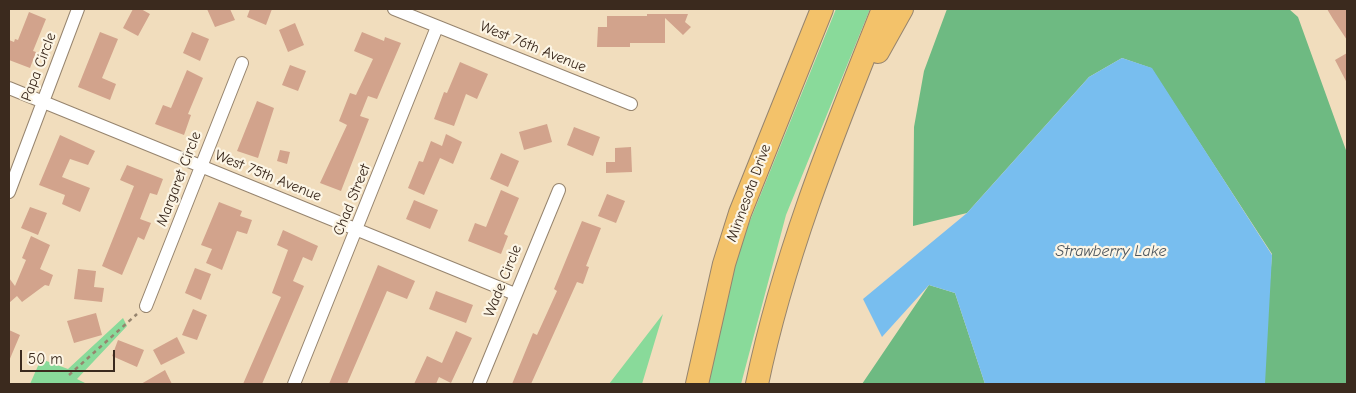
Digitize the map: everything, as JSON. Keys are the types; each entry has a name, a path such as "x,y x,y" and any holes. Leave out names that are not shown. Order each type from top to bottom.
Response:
{"highway":[{"name":"Minnesota Drive","path":"697,384 722,273 740,213 822,9"},
{"path":"757,384 767,340 800,222 882,9"},
{"path":"834,132 902,9"}],"street":[{"name":"Papa Circle","path":"9,192 78,9"},
{"name":"West 76th Avenue","path":"394,9 632,104"},
{"name":"Chad Street","path":"294,384 438,27"},
{"name":"Margaret Circle","path":"146,306 242,63"},
{"name":"West 75th Avenue","path":"9,88 515,294"},
{"name":"Wade Circle","path":"479,384 559,190"}],"path":[{"path":"70,375 122,325 146,306"}],"green space":[{"path":"836,9 870,9 786,215 741,384 709,384 718,335 741,243"},
{"path":"947,9 1289,9 1298,17 1347,153 1347,384 1262,384 1272,254 1151,68 1122,58 1089,77 967,213 913,226 914,127 924,71"},
{"path":"929,285 955,293 985,384 862,384"},
{"path":"663,314 642,384 609,384"},
{"path":"123,318 127,326 77,379 87,384 30,384 41,359 68,369"}],"water":[{"name":"Strawberry Lake","path":"1122,58 1152,68 1272,255 1265,384 985,384 955,293 929,285 882,337 863,299 967,213 1089,77"}],"building":[{"path":"133,9 141,9 150,14 138,36 123,28"},
{"path":"207,9 230,9 235,20 215,27"},
{"path":"250,9 272,9 266,25 247,17"},
{"path":"1327,9 1347,9 1347,40 1333,19"},
{"path":"29,12 46,19 33,51 36,52 30,68 9,60 9,40 14,42 15,39 18,40"},
{"path":"647,14 688,14 685,22 691,27 683,35 665,18 665,43 630,43 630,47 597,47 598,27 607,27 607,16 647,16"},
{"path":"295,23 304,45 288,52 279,30"},
{"path":"100,32 118,39 102,78 116,84 110,100 78,87"},
{"path":"192,32 209,39 200,61 183,53"},
{"path":"362,32 384,41 385,37 401,43 377,99 368,96 360,116 369,119 341,191 320,183 347,125 339,121 350,93 356,95 373,59 354,51"},
{"path":"1347,53 1347,83 1335,60"},
{"path":"460,62 488,74 477,99 466,94 454,126 434,119 444,92 447,93"},
{"path":"290,65 306,71 298,91 282,85"},
{"path":"187,70 203,78 188,114 191,115 184,135 155,124 163,105 171,108"},
{"path":"257,101 274,108 258,158 237,151"},
{"path":"547,124 552,142 524,150 519,132"},
{"path":"574,127 600,137 593,156 567,145"},
{"path":"446,134 462,142 453,164 440,158 424,195 408,188 419,161 423,162 431,141 442,146"},
{"path":"60,135 95,151 88,165 70,159 62,177 90,188 80,212 62,204 65,195 39,185"},
{"path":"631,147 632,172 606,173 606,162 615,162 615,148"},
{"path":"280,150 290,152 287,164 277,161"},
{"path":"501,153 519,161 508,187 490,179"},
{"path":"127,165 163,179 157,195 150,193 140,219 151,223 144,240 138,237 122,275 102,266 134,186 120,180"},
{"path":"501,190 519,198 504,234 508,236 501,254 468,241 475,223 486,227"},
{"path":"607,194 625,201 616,223 598,216"},
{"path":"414,200 438,210 430,229 406,219"},
{"path":"219,202 242,211 240,216 252,220 247,234 237,231 222,270 206,263 212,249 201,245"},
{"path":"30,207 47,213 38,235 21,228"},
{"path":"582,221 601,228 586,266 589,267 583,284 577,282 531,384 512,384 533,333 537,335 557,291 554,289"},
{"path":"283,230 318,246 312,261 303,257 293,281 304,286 262,384 243,384 281,297 272,293 288,250 277,245"},
{"path":"31,236 50,245 40,269 53,275 49,286 45,285 22,302 17,296 9,303 9,278 15,286 26,260 22,258"},
{"path":"378,265 415,281 407,299 387,291 347,384 329,384"},
{"path":"195,268 211,274 201,300 185,293"},
{"path":"78,269 96,271 94,287 104,288 102,302 74,299"},
{"path":"436,291 473,305 466,323 429,309"},
{"path":"193,309 207,315 197,340 182,335"},
{"path":"96,313 102,335 74,343 67,321"},
{"path":"9,330 20,335 9,361"},
{"path":"456,331 472,338 451,383 439,377 436,384 414,384 427,356 442,363"},
{"path":"177,337 185,353 161,365 153,350"},
{"path":"118,340 144,350 137,367 112,356"},
{"path":"165,370 172,384 141,384"}]}
